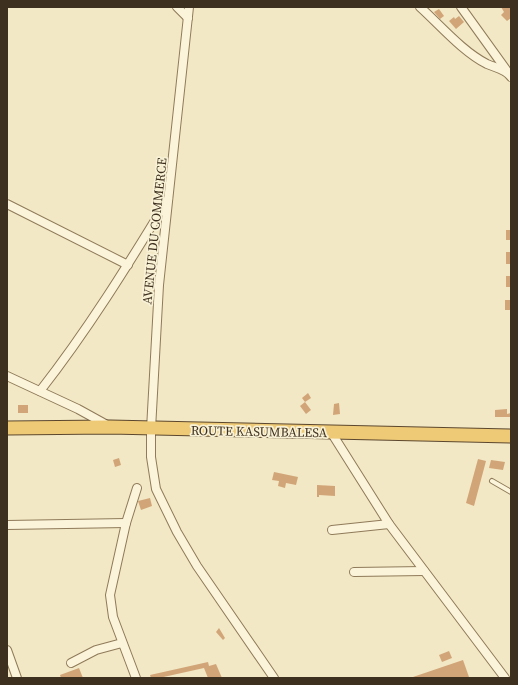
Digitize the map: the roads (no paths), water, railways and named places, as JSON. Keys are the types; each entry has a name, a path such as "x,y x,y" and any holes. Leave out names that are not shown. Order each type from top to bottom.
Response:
{"highway":[{"name":"ROUTE KASUMBALESA","path":"7,428 110,427 511,436"}],"street":[{"path":"177,7 188,18"},
{"name":"AVENUE DU COMMERCE","path":"190,7 159,285 151,429 151,457 156,489 177,532 197,566 274,678"},
{"path":"420,7 470,52 486,63 509,74"},
{"path":"461,7 509,74"},
{"path":"40,392 128,265 170,196"},
{"path":"7,204 128,265"},
{"path":"7,376 78,409 110,427"},
{"path":"332,432 389,524 505,678"},
{"path":"136,678 113,617 110,595 126,523 137,488"},
{"path":"7,524 126,523"},
{"path":"332,530 389,524"},
{"path":"354,572 424,571"},
{"path":"71,663 96,650 122,643"},
{"path":"7,650 17,678"}],"lane":[{"path":"492,480 511,492"}]}
